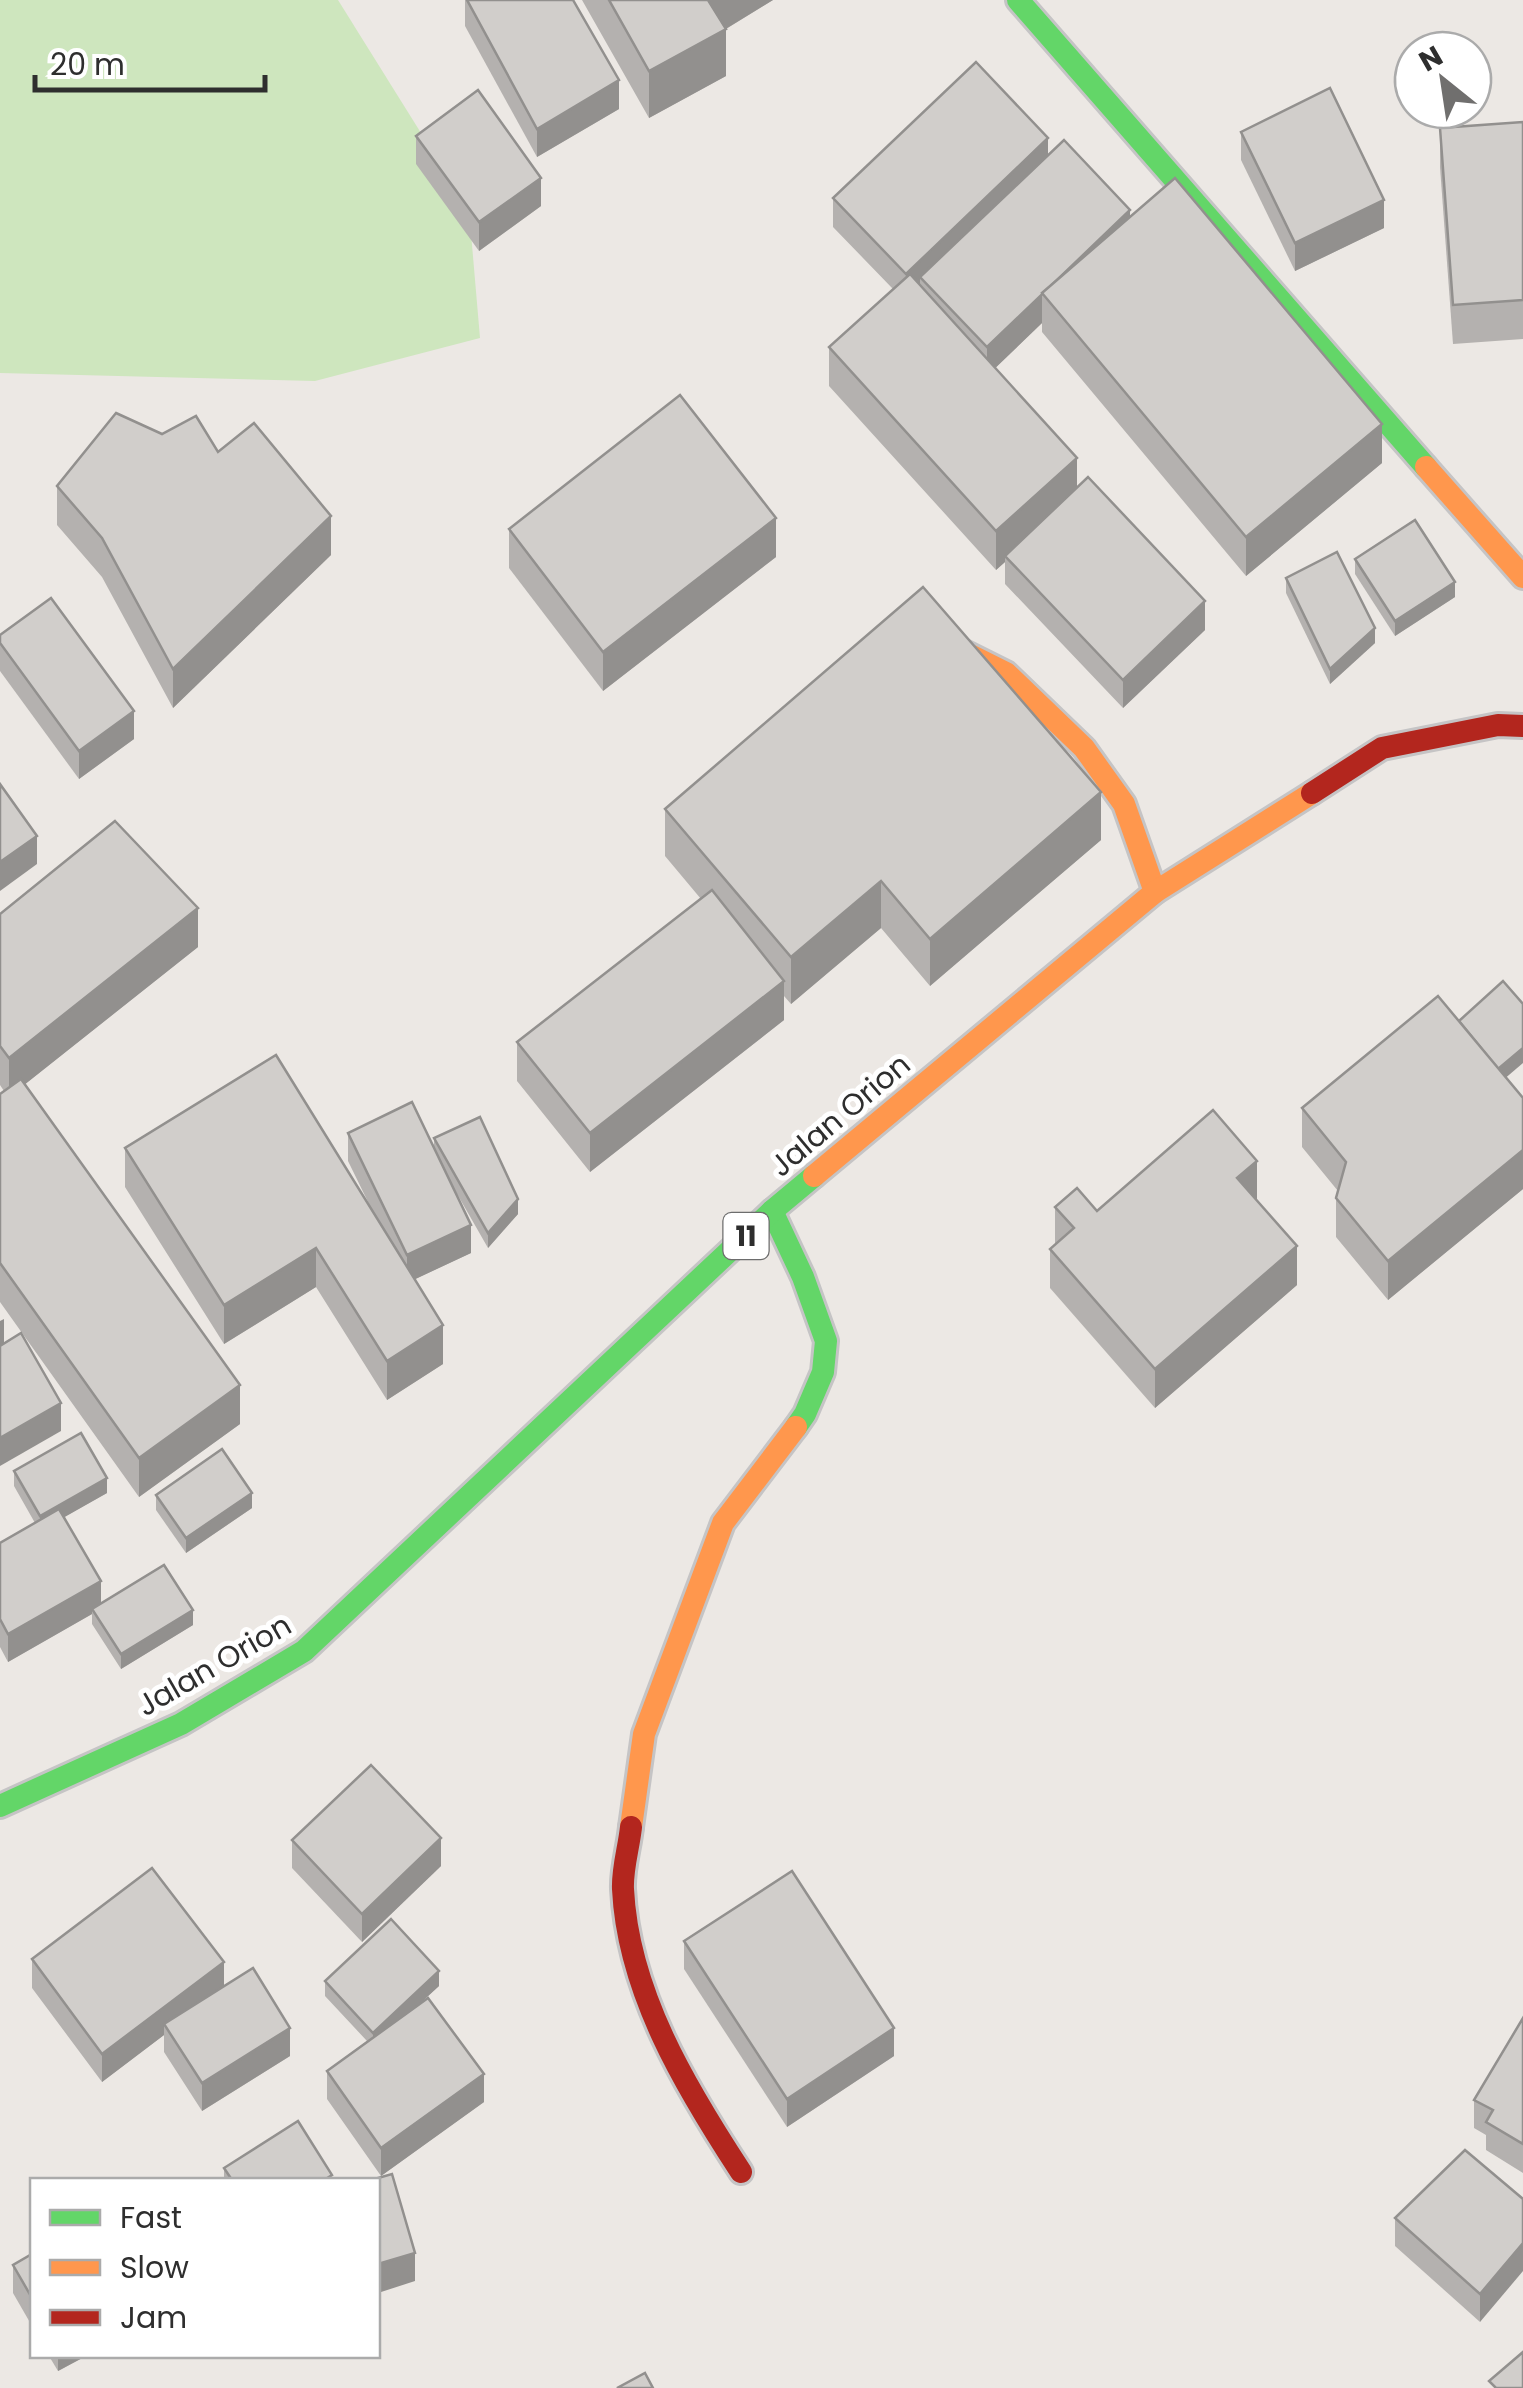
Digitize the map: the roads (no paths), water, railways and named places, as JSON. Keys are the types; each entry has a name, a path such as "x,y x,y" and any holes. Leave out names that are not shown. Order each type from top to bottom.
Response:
{"main road":[{"path":"1018,0 1523,577"},
{"path":"936,638 1006,673 1084,748 1124,804 1154,892"},
{"name":"Jalan Orion","path":"0,1806 180,1724 304,1652 772,1212 1154,892 1382,748 1498,725 1523,726"},
{"path":"741,2172 693,2099 637,1974 623,1887 644,1734 722,1523 805,1414 823,1372 826,1342 803,1277 772,1212"}]}
